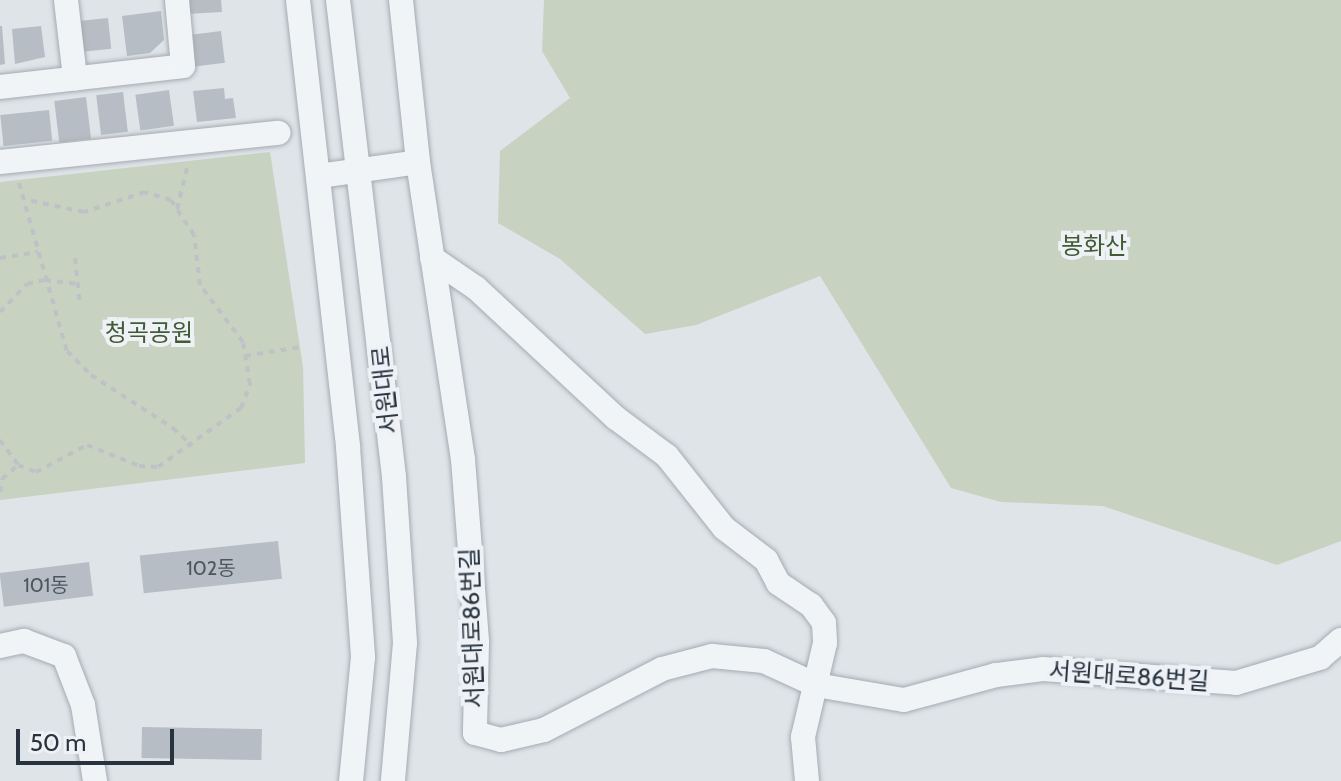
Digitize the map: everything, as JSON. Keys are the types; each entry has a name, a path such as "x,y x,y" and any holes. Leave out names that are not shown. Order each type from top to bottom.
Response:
{"street":[{"path":"66,0 75,78"},
{"path":"0,87 183,66 177,0"},
{"name":"서원대로","path":"298,0 348,447 363,657 351,781"},
{"name":"서원대로","path":"338,0 394,477 405,643 393,781"},
{"name":"서원대로86번길","path":"401,0 418,162 463,459 477,642 475,733 501,740 544,730 662,669 712,656 764,661 816,685 904,700 996,675 1043,669 1236,683 1320,658 1341,640"},
{"path":"10,161 187,146 278,133"},
{"path":"319,176 418,162"},
{"path":"432,258 476,288 616,418 667,456 724,528 766,560 778,583 811,605 824,623 816,685 803,737 807,781"},
{"path":"0,646 24,641 64,656 83,705 95,781"}],"path":[{"path":"177,209 187,146"},
{"path":"0,440 18,465 36,472 87,445 139,466 158,467 192,447 241,408 250,384 243,342 200,285 194,235 171,200 145,192 84,212 27,200 19,193 10,161"},
{"path":"27,200 45,280 67,351 91,375 173,428 192,447"},
{"path":"0,258 38,252"},
{"path":"75,258 80,306"},
{"path":"0,312 27,284 45,280 76,284"},
{"path":"245,356 300,347"},
{"path":"0,492 2,479 18,465"}],"green space":[{"name":"봉화산","path":"544,0 1341,0 1341,541 1277,565 1103,506 1001,502 951,488 820,276 696,325 645,334 560,259 498,223 500,151 570,98 542,51"},
{"name":"청곡공원","path":"270,152 303,367 305,463 0,500 0,182"}],"building":[{"path":"186,0 221,0 222,12 187,14"},
{"path":"161,11 164,40 150,53 127,56 122,16"},
{"path":"108,18 111,49 82,52 79,21"},
{"path":"0,26 5,64 0,65"},
{"path":"41,26 45,57 15,64 12,29"},
{"path":"221,31 225,63 193,67 189,35"},
{"path":"224,88 225,99 233,98 236,118 197,122 193,91"},
{"path":"169,90 174,126 140,130 135,95"},
{"path":"123,92 128,132 101,135 96,95"},
{"path":"86,97 91,139 59,143 54,101"},
{"path":"49,110 52,141 4,146 0,115"},
{"path":"278,541 282,579 144,593 140,556"},
{"path":"89,562 93,596 4,607 0,573"},
{"path":"142,727 262,729 261,760 141,758"}]}
